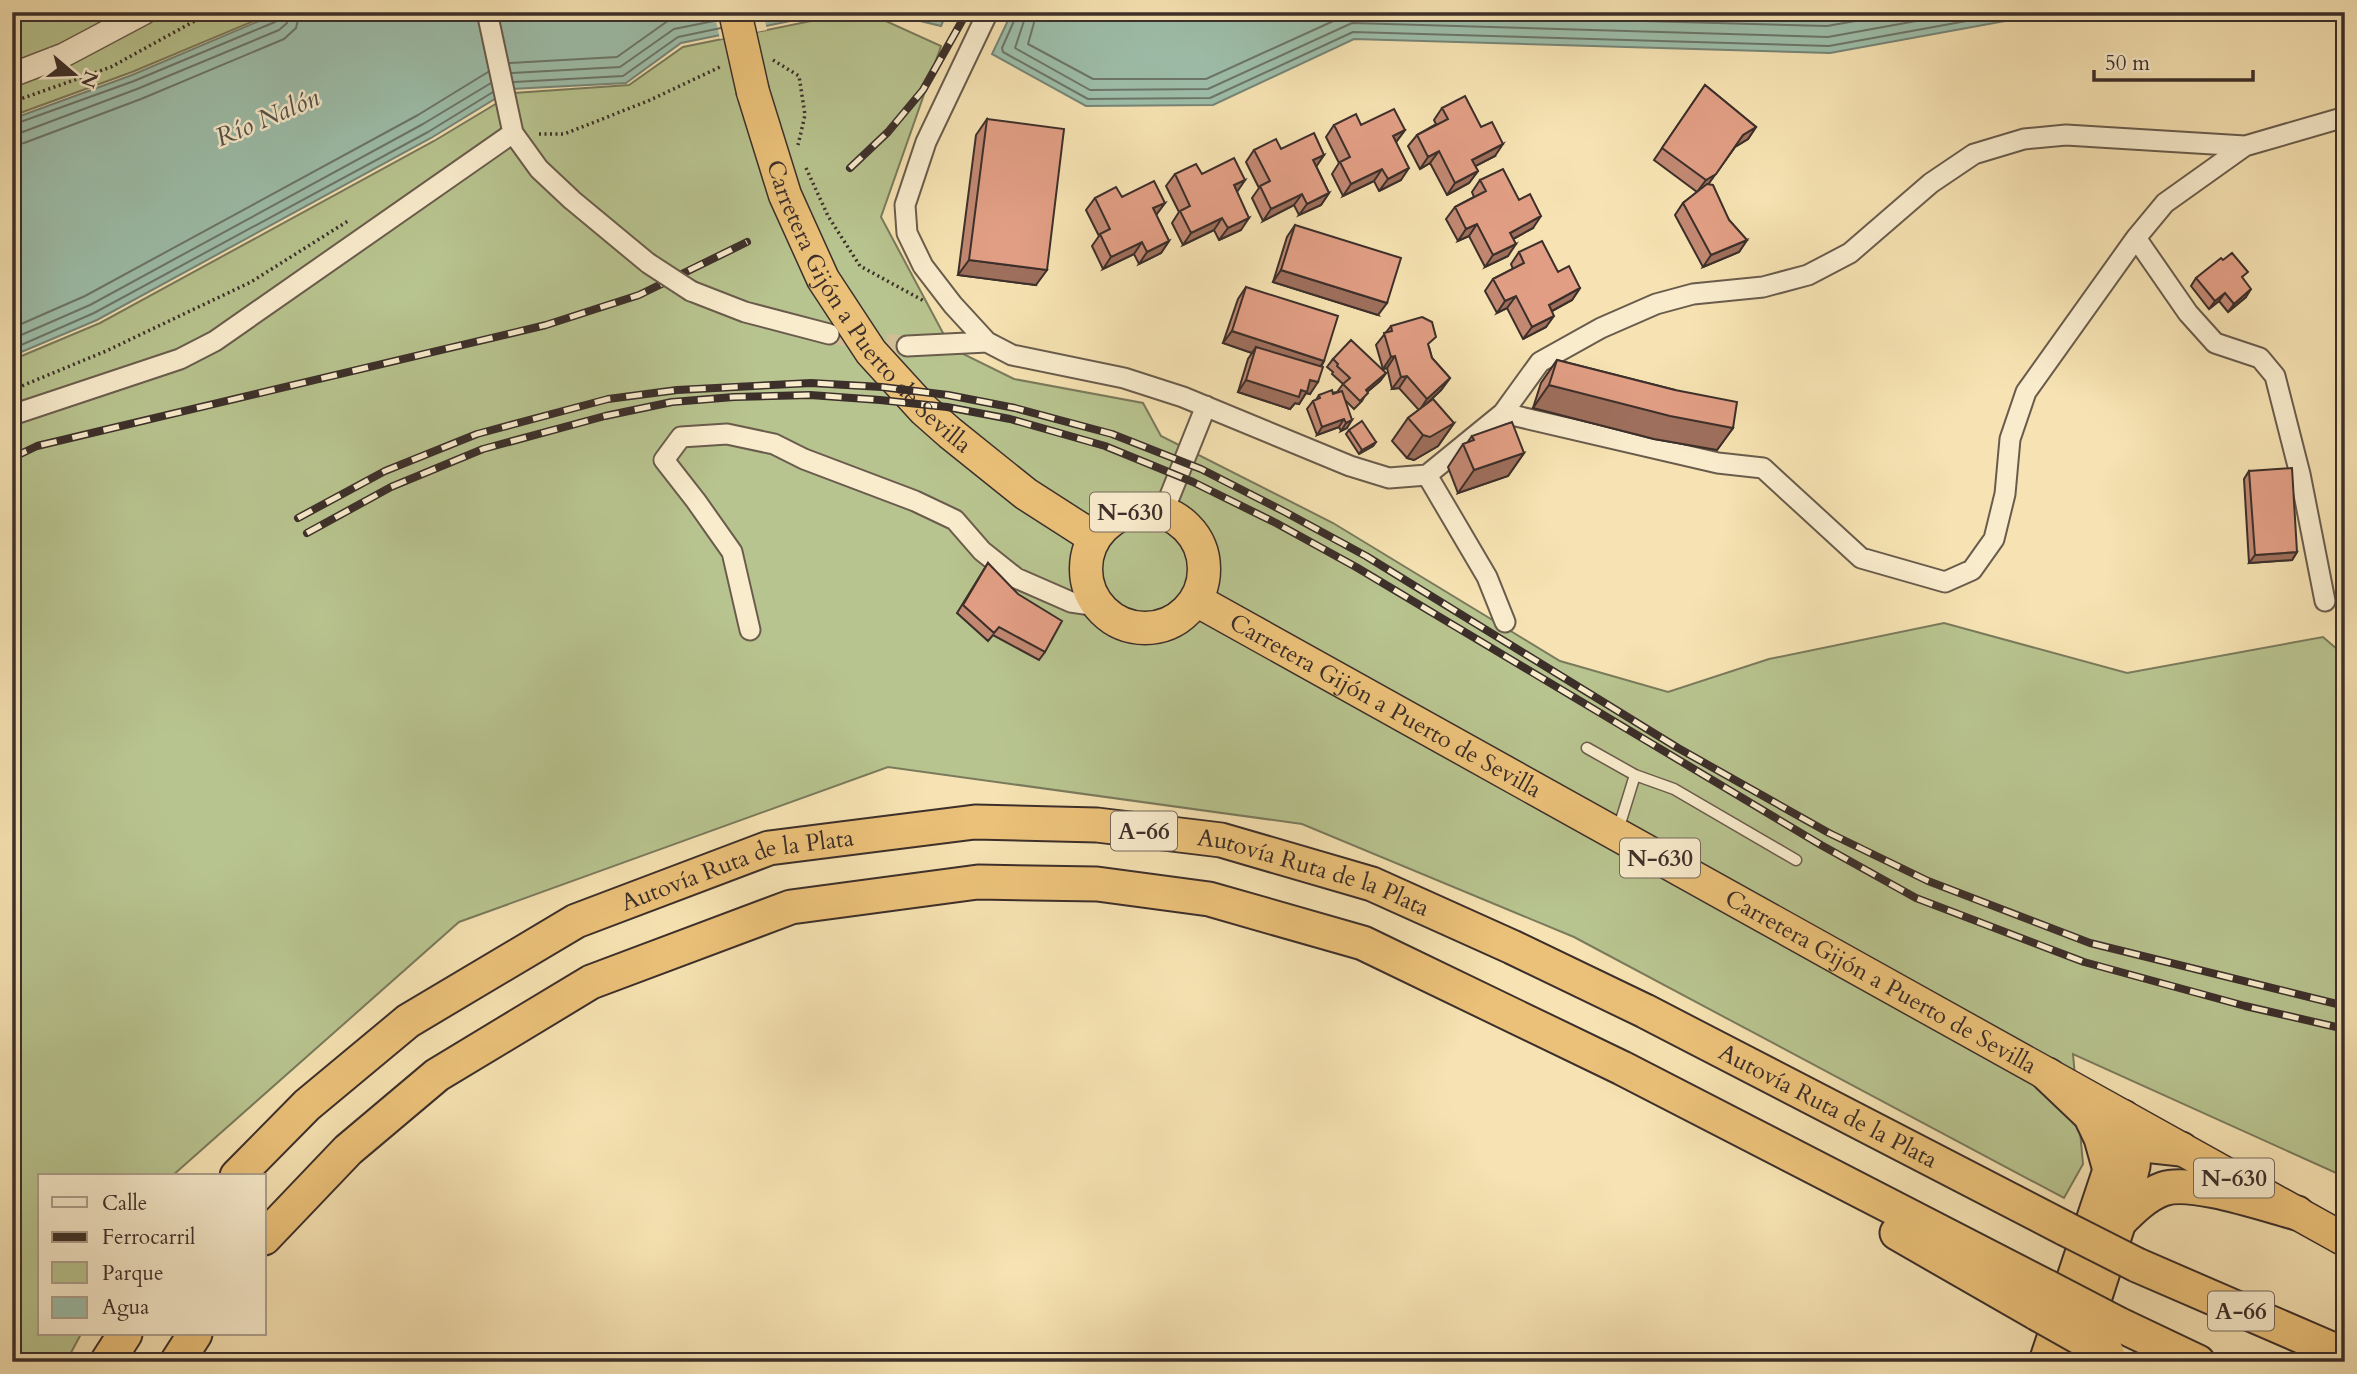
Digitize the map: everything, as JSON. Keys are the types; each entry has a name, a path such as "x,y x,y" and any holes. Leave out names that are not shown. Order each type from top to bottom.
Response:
{"highway":[{"name":"Carretera Gijón a Puerto de Sevilla","path":"734,12 753,92 785,195 818,267 871,352 924,410 950,433 1026,494 1093,537"},
{"name":"N-630","path":"1098,606 1087,585 1086,561 1093,537 1117,515 1148,508 1179,518 1199,541 1205,571 1196,600"},
{"name":"Carretera Gijón a Puerto de Sevilla","path":"1196,600 2048,1075 2129,1130"},
{"path":"1098,606 1116,621 1126,625 1137,628 1160,627 1181,617 1196,600"},
{"name":"Autovía Ruta de la Plata","path":"239,1174 307,1105 408,1021 576,921 769,848 975,822 1097,825 1221,840 1372,884 1645,1011 2137,1265 2345,1355"},
{"name":"Autovía Ruta de la Plata","path":"266,1236 348,1150 438,1074 591,982 791,907 978,882 1097,884 1209,899 1363,943 1622,1068 2042,1300 2116,1346 2198,1362"},
{"path":"2048,1075 2090,1115 2101,1138 2110,1170"},
{"path":"2129,1130 2181,1149"},
{"path":"2046,1362 2110,1170 2121,1154 2129,1130"},
{"path":"2074,1362 2119,1222 2133,1167 2129,1130"},
{"name":"N-630","path":"2181,1149 2345,1240"},
{"path":"2119,1222 2144,1199 2164,1188 2185,1187 2225,1194 2297,1213"},
{"path":"107,1362 124,1336"},
{"path":"177,1362 194,1336"}],"street":[{"path":"12,75 64,55 145,12"},
{"path":"487,12 513,133 539,169 648,263 691,291 745,312 829,334"},
{"path":"988,12 926,142 905,205 907,233 923,266 953,305 987,342 1013,355 1124,378 1206,406 1350,466 1389,478 1427,475 1503,413 1540,362 1601,328 1656,304 1693,294 1762,287 1808,275 1850,253 1931,183 1974,154 2025,139 2066,135 2245,146"},
{"path":"1503,413 1718,463 1763,468 1861,558 1945,582 1972,570 1994,539 2005,494 2010,439 2026,391 2136,238 2165,203 2245,146 2345,117"},
{"path":"12,415 180,359 215,341 513,133"},
{"path":"2136,238 2188,313 2215,343 2260,358 2275,376 2300,474 2325,601"},
{"path":"908,346 987,342"},
{"path":"1163,513 1206,406"},
{"path":"750,630 732,552 664,460 681,437 727,434 775,444 804,459 915,501 955,520 982,551 1016,578 1070,602 1098,606"},
{"path":"1427,475 1487,577 1506,622"}],"lane":[{"path":"1587,748 1635,775 1674,789 1796,860"},
{"path":"1617,834 1635,775"}],"path":[{"path":"12,102 111,67 211,12"},
{"path":"12,390 106,351 251,282 355,217"}],"green space":[{"path":"12,12 275,12 132,72 12,116"},
{"path":"855,12 866,12 941,46 881,217 951,348 1014,379 1143,403 1161,436 1333,523 1560,661 1668,692 1769,659 1944,623 2127,673 2323,637 2345,656 2345,1177 2073,1054 2083,1164 2064,1198 1574,937 1302,824 888,767 459,922 174,1174 38,1174 38,1336 80,1336 66,1362 12,1362 12,360 100,323 434,141 514,93 629,85 683,47"}],"water":[{"name":"Río Nalón","path":"280,12 835,12 681,43 626,83 511,89 431,138 97,320 12,356 12,119 132,75"},
{"path":"883,12 947,12 941,26"},
{"path":"1012,12 2054,12 1830,53 1354,39 1213,105 1086,106 992,54"}],"pier":[{"path":"714,12 763,12 767,30 720,39"}],"building":[{"path":"1705,85 1756,127 1743,135 1716,174 1706,180 1662,148"},
{"path":"1465,96 1481,127 1492,122 1503,144 1472,160 1478,171 1455,183 1439,151 1428,157 1417,135 1448,119 1442,108"},
{"path":"1394,109 1405,130 1393,136 1409,168 1388,179 1382,169 1351,184 1340,162 1350,157 1334,125 1356,114 1361,125"},
{"path":"987,119 1064,129 1047,270 969,260"},
{"path":"1314,133 1324,155 1313,160 1329,193 1307,204 1302,194 1271,209 1260,186 1270,181 1254,150 1276,139 1281,149"},
{"path":"1234,158 1245,180 1234,185 1249,218 1228,228 1222,218 1191,233 1180,211 1190,206 1175,174 1196,164 1202,174"},
{"path":"1503,169 1519,200 1530,194 1541,216 1510,233 1516,244 1493,255 1477,224 1466,229 1455,207 1486,191 1480,180"},
{"path":"1154,181 1165,203 1153,208 1169,241 1147,252 1142,242 1111,257 1100,234 1110,229 1095,198 1116,187 1122,197"},
{"path":"1707,184 1713,185 1729,220 1747,240 1711,255 1683,203"},
{"path":"1295,225 1401,258 1387,303 1281,270"},
{"path":"1542,241 1558,272 1569,266 1580,288 1549,305 1554,316 1532,327 1516,296 1505,301 1493,279 1524,263 1519,252"},
{"path":"2232,253 2248,272 2242,277 2251,289 2234,304 2225,293 2215,301 2196,278 2221,258 2223,260"},
{"path":"1246,287 1338,316 1324,361 1232,331"},
{"path":"1422,317 1432,322 1436,337 1428,344 1432,358 1450,378 1427,399 1407,376 1401,377 1395,356 1391,357 1384,333 1392,331 1391,326"},
{"path":"1351,340 1386,373 1366,390 1368,393 1360,401 1343,384 1350,378 1333,359"},
{"path":"1256,347 1323,367 1318,382 1310,380 1307,392 1301,390 1299,397 1246,380"},
{"path":"1557,360 1675,390 1737,402 1733,428 1670,416 1549,385"},
{"path":"1332,390 1333,394 1342,391 1352,420 1346,423 1344,419 1322,427 1313,401 1320,398 1319,395"},
{"path":"1433,399 1454,423 1430,437 1423,435 1408,418"},
{"path":"1362,421 1376,442 1362,450 1349,430"},
{"path":"1512,422 1524,453 1474,470 1463,444 1474,440 1472,436"},
{"path":"2292,468 2297,552 2255,555 2249,471"},
{"path":"988,563 1018,594 1062,621 1045,652 999,627 994,633 963,605"}],"tunnel":[{"path":"829,334 907,346"}],"railway":[{"path":"850,168 888,132 923,90 967,12"},
{"path":"12,458 37,446 546,325 639,295 747,242"},
{"path":"298,518 385,471 477,434 608,399 677,390 811,383 882,387 948,395 1015,408 1112,434 1201,469 1285,512 1366,556 1678,748 1829,833 1928,881 2090,943 2345,1006"},
{"path":"307,533 391,487 483,449 605,416 672,402 810,395 947,407 1010,419 1105,446 1193,482 1276,523 1356,567 1821,845 1916,898 2084,962 2245,1006 2345,1029"}]}
